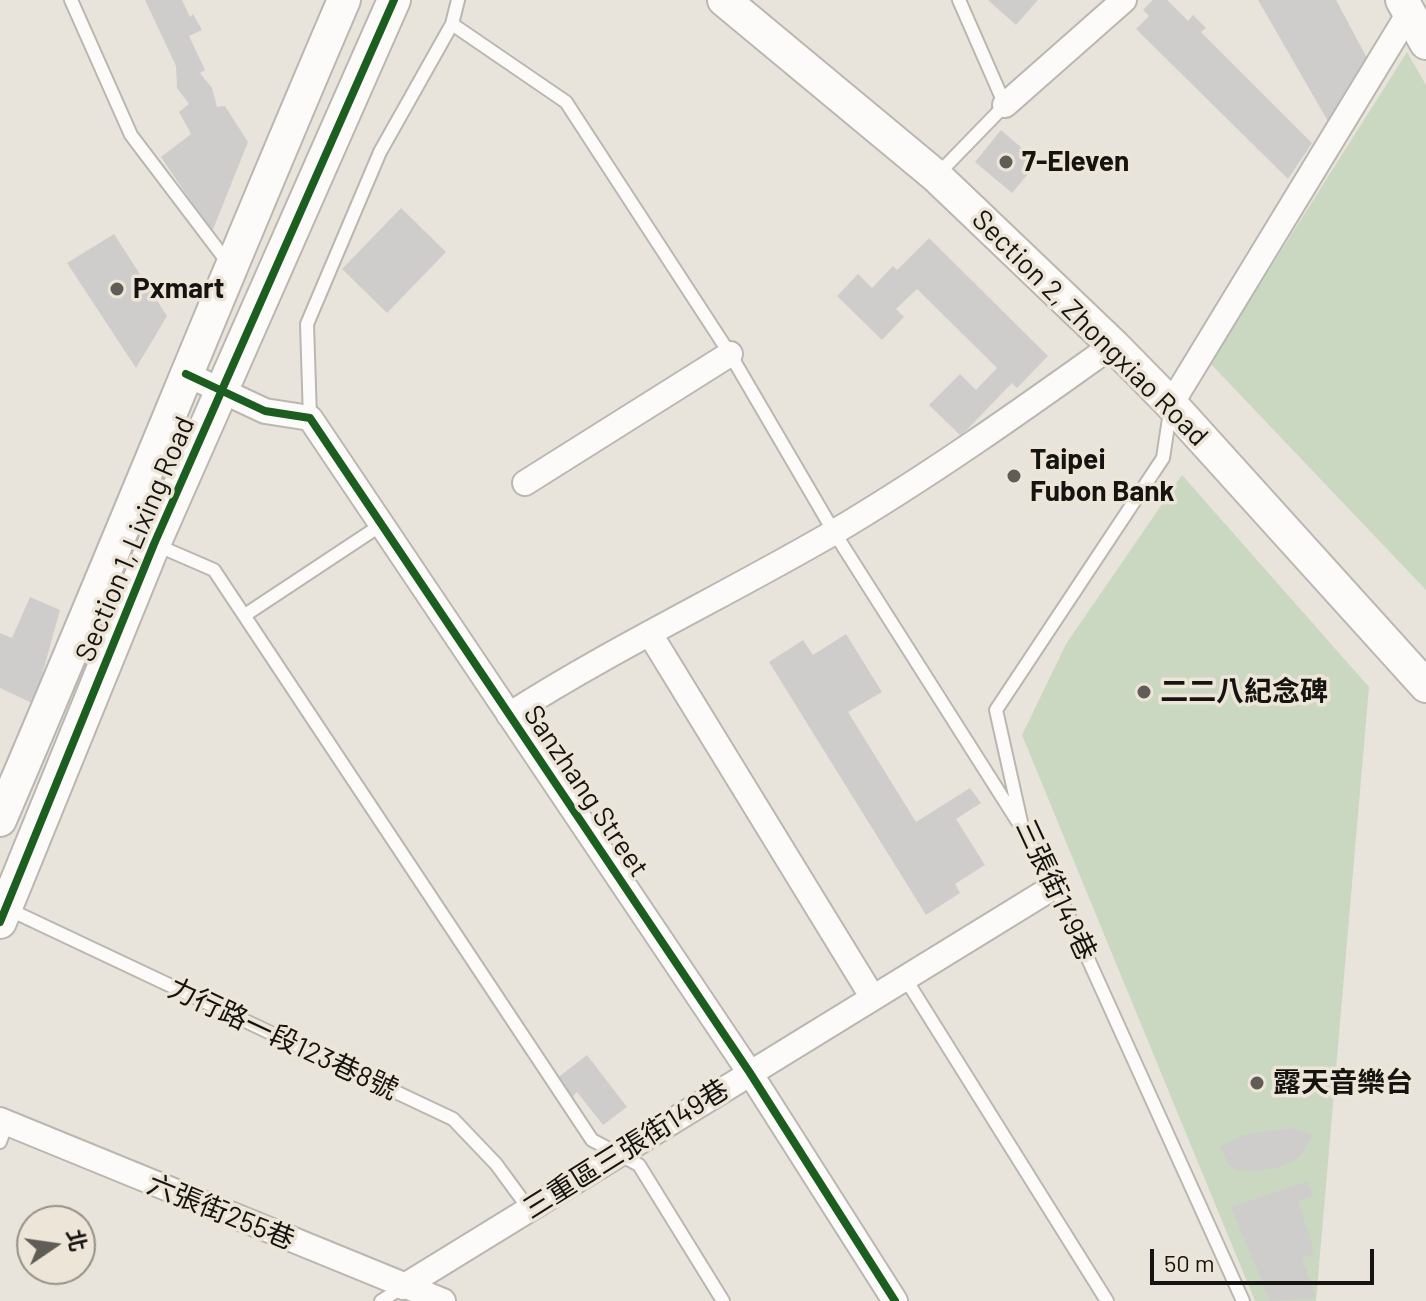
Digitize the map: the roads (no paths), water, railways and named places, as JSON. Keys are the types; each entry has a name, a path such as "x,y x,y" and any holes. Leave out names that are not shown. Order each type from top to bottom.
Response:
{"street":[{"name":"Section 1, Lixing Road","path":"0,820 124,532 230,266 344,0"},
{"name":"Section 1, Lixing Road","path":"3,915 154,544 394,0"},
{"name":"Section 2, Zhongxiao Road","path":"724,0 936,176 1113,345 1422,671"},
{"path":"1005,105 1124,0"},
{"path":"1406,7 1426,43"},
{"path":"1171,404 1406,7"},
{"path":"509,715 586,666 834,532 950,461 1113,345"},
{"path":"525,483 730,354"},
{"path":"186,374 265,411 310,418"},
{"name":"Sanzhang Street","path":"310,418 750,1073 895,1301"},
{"path":"650,634 873,998"},
{"name":"三重區三張街149巷","path":"403,1287 616,1153 1055,886"},
{"name":"六張街255巷","path":"2,1129 443,1301"}],"lane":[{"path":"71,0 131,135 230,266"},
{"path":"310,418 307,324 380,152 452,24 458,0"},
{"path":"936,176 1005,105 959,0"},
{"path":"452,24 566,102 730,354 834,532 1023,831"},
{"name":"三張街149巷","path":"1171,404 1163,458 996,710 1023,831 1055,886 1243,1301"},
{"path":"245,615 381,525"},
{"path":"154,544 214,570 592,1140 639,1165 723,1301"},
{"name":"力行路一段123巷8號","path":"3,915 453,1119 496,1164 529,1209"},
{"path":"905,978 1107,1301"},
{"path":"381,1301 403,1287"}],"place":[{"name":"7-Eleven","path":"1006,162"},
{"name":"Pxmart","path":"117,289"},
{"name":"Taipei Fubon Bank","path":"1014,476"},
{"name":"二二八紀念碑","path":"1144,692"},
{"name":"露天音樂台","path":"1257,1083"}]}
